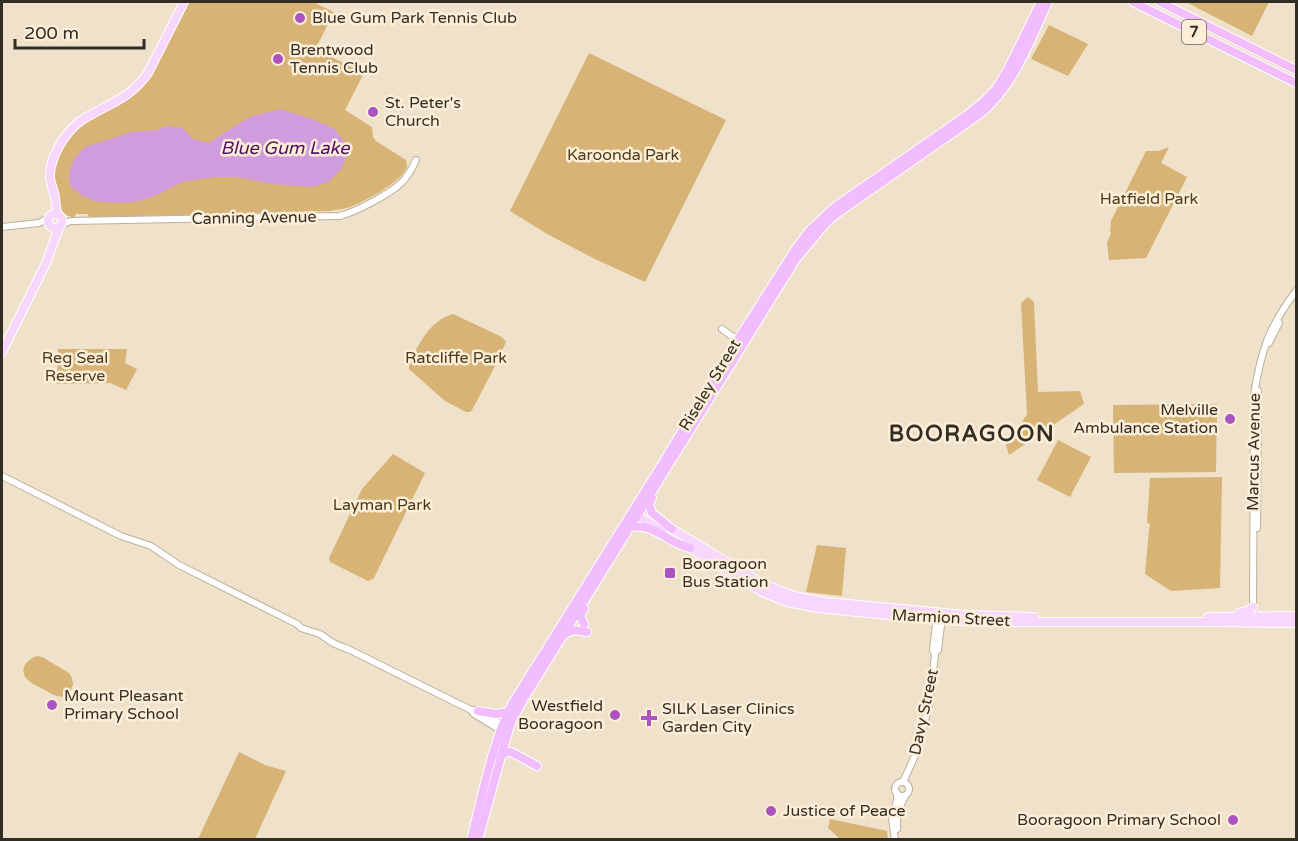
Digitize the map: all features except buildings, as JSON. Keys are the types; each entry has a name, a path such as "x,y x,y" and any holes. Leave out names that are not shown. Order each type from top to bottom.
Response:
{"highway":[{"name":"Riseley Street","path":"478,840 500,756 508,712 636,511 739,338 795,250 809,231 836,206 983,102 996,88 1009,68 1041,2"},
{"name":"Riseley Street","path":"471,840 505,730 631,527 636,511 665,471 796,259 826,223 990,105 1006,87 1048,2"},
{"name":"7","path":"1133,2 1296,83"},
{"name":"7","path":"1160,2 1296,70"},
{"path":"1254,62 1260,51"},
{"path":"1287,65 1282,67 1282,70 1296,78"},
{"path":"665,471 664,480 649,504 652,513 672,529"},
{"path":"631,527 647,526 679,546 690,548"},
{"path":"564,634 586,628 580,616 587,604 587,598"},
{"path":"475,711 496,714 508,712"},
{"path":"500,756 511,752 537,766"}],"main road":[{"path":"2,352 47,261 54,238 47,170 59,139 81,117 126,92 141,78 182,2"},
{"name":"Marmion Street","path":"636,511 757,590 787,602 818,608 1010,622 1215,622 1296,616"},
{"name":"Marmion Street","path":"636,511 672,529 760,582 790,595 808,599 940,617 1210,617 1296,623"},
{"path":"1210,617 1246,612 1253,607"}],"street":[{"name":"Canning Avenue","path":"2,227 54,221 339,216 397,187 416,160"},
{"name":"Marcus Avenue","path":"1255,620 1253,607 1254,395 1264,345 1278,317 1296,291"},
{"name":"Marcus Avenue","path":"1255,620 1258,395 1268,346 1281,319 1296,298"},
{"path":"739,351 739,338 744,337 753,324 758,322"},
{"path":"2,477 121,536 132,544 150,549 162,558 297,624 322,630 347,648 475,711 505,730"},
{"name":"Davy Street","path":"905,783 930,700 935,654 938,650 940,617"},
{"path":"898,783 905,783 909,790 897,813 897,840 892,819 897,800 896,787 898,783"},
{"path":"897,793 905,796"}],"green space":[{"path":"188,2 313,2 334,12 315,50 364,73 345,110 372,127 376,141 406,160 407,167 402,174 389,186 362,202 332,211 92,217 87,214 76,214 74,218 62,213 52,180 61,151 72,133 90,118 135,94 151,75"},
{"path":"1186,2 1269,2 1252,36"},
{"path":"1049,25 1088,44 1068,76 1031,59"},
{"name":"Karoonda Park","path":"589,53 726,120 645,282 547,234 510,211"},
{"name":"Hatfield Park","path":"1169,147 1161,163 1187,177 1146,258 1109,260 1107,243 1111,233 1111,221 1146,151 1158,151"},
{"path":"1028,297 1034,302 1038,392 1080,391 1084,404 1009,455 1004,438 1013,437 1027,414 1021,303"},
{"name":"Ratcliffe Park","path":"453,314 502,337 506,342 470,412 445,401 409,369 409,364 426,334 437,322"},
{"name":"Reg Seal Reserve","path":"58,349 127,349 125,363 137,369 126,390 110,383 57,384"},
{"path":"1217,404 1216,472 1114,473 1113,405"},
{"path":"1058,440 1091,457 1070,497 1037,480"},
{"name":"Layman Park","path":"393,454 425,473 374,578 368,581 330,562 329,558 362,489"},
{"path":"1222,477 1220,588 1171,591 1145,574 1150,524 1147,523 1150,478"},
{"path":"817,545 846,548 842,596 806,592"},
{"path":"38,656 69,673 73,684 68,694 61,697 56,696 26,678 24,667 31,659"},
{"path":"239,752 265,765 286,771 255,839 198,839"},
{"path":"830,819 887,831 888,839 840,839 828,828"}],"water":[{"name":"Blue Gum Lake","path":"280,109 335,129 344,142 346,158 341,169 328,182 313,187 272,184 237,177 214,177 182,182 140,201 120,203 94,201 81,195 70,186 69,173 74,159 85,147 132,132 157,130 167,126 183,128 193,139 209,143 252,116"}],"place":[{"name":"Blue Gum Park Tennis Club","path":"300,18"},
{"name":"Brentwood Tennis Club","path":"278,59"},
{"name":"St. Peter's Church","path":"373,112"},
{"name":"Melville Ambulance Station","path":"1230,419"},
{"name":"Booragoon Bus Station","path":"670,573"},
{"name":"Mount Pleasant Primary School","path":"52,705"},
{"name":"Westfield Booragoon","path":"615,715"},
{"name":"SILK Laser Clinics Garden City","path":"649,718"},
{"name":"Justice of Peace","path":"771,811"},
{"name":"Booragoon Primary School","path":"1233,820"}],"district":[{"name":"BOORAGOON","path":"972,434"}]}
